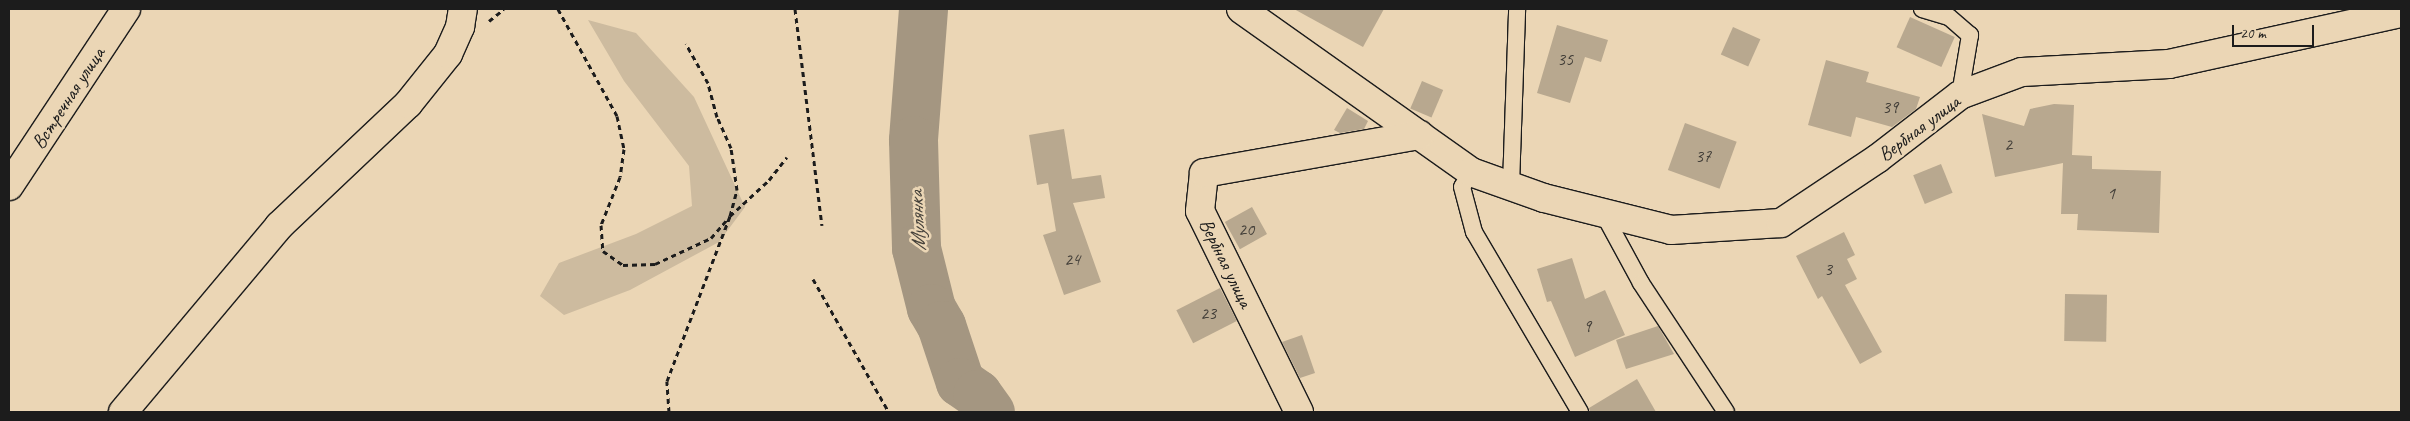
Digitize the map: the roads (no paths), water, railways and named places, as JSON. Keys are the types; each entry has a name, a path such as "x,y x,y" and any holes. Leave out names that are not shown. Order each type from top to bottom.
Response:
{"street":[{"name":"Встречная улица","path":"9,186 126,9"},
{"path":"123,412 279,226 408,104 448,54 463,9"},
{"name":"Вербная улица","path":"1241,9 1471,172 1603,213 1671,230 1781,223 1877,159 1960,95 2022,72 2169,64 2401,12"},
{"name":"Вербная улица","path":"1299,412 1200,211 1204,173 1420,135"}],"lane":[{"path":"1511,185 1517,9"},
{"path":"1922,9 1949,17 1970,35 1960,95"},
{"path":"1471,172 1462,187 1474,232 1580,412"},
{"path":"1603,213 1641,283 1726,412"}],"waterway":[{"name":"Мулянка","path":"923,9 913,140 916,248 931,308 941,325 960,382 977,394 990,412"}]}
